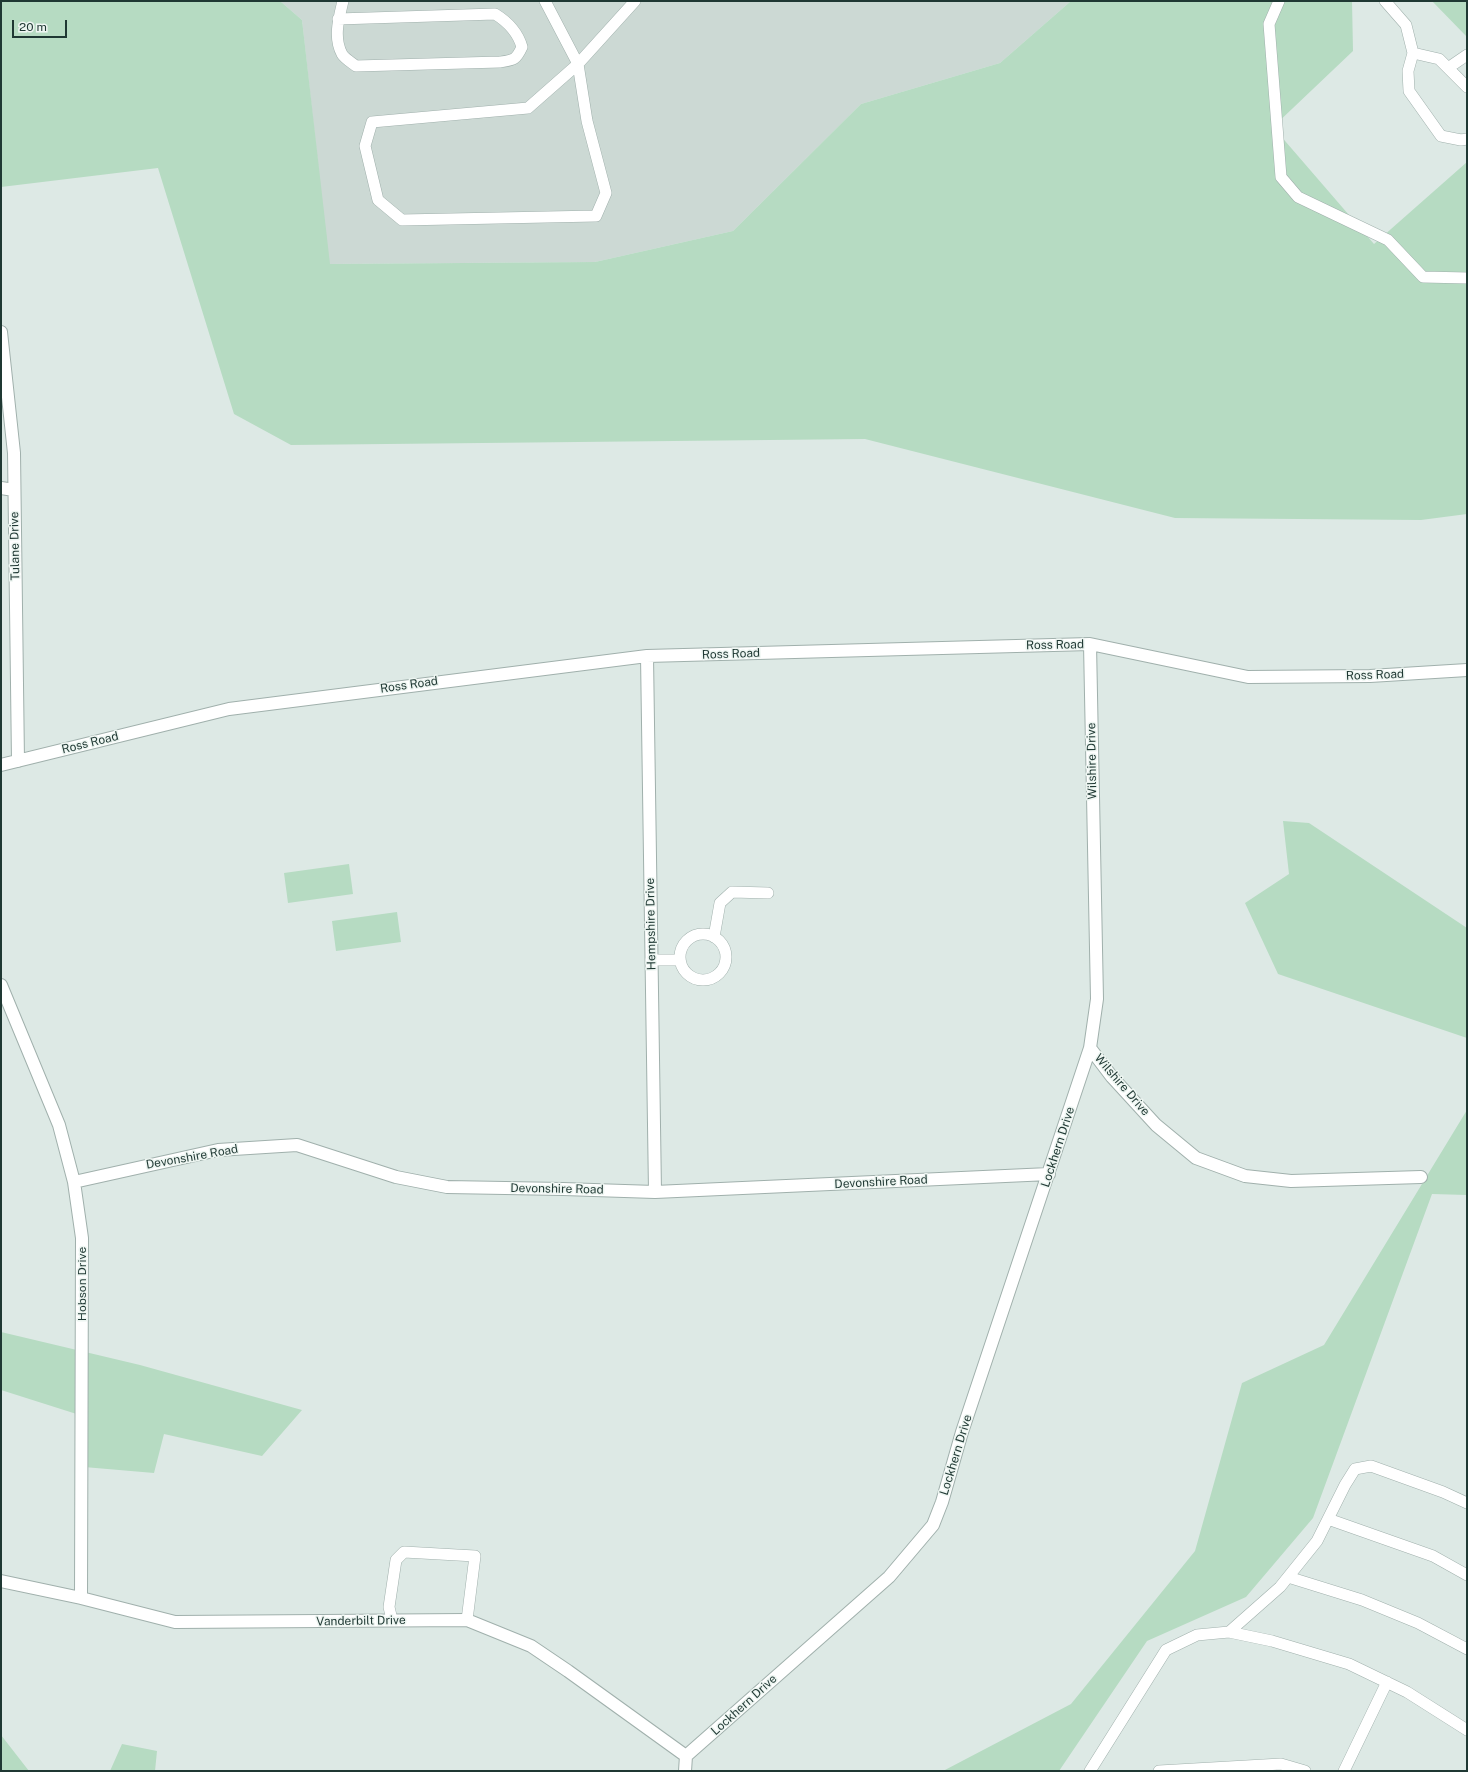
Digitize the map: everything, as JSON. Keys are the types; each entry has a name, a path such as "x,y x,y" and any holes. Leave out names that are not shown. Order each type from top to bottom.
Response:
{"street":[{"name":"Tulane Drive","path":"1,332 14,453 18,761"},
{"path":"1,488 14,490"},
{"name":"Ross Road","path":"1,765 229,709 647,656 1090,644 1248,677 1370,676 1467,670"},
{"name":"Wilshire Drive","path":"1090,644 1097,999 1090,1048 1112,1077 1156,1125 1196,1158 1245,1176 1292,1181 1421,1177"},
{"name":"Hempshire Drive","path":"647,656 655,1192"},
{"name":"Hobson Drive","path":"1,985 59,1125 74,1182 82,1238 81,1598"},
{"name":"Lockhern Drive","path":"686,1756 889,1577 933,1525 942,1502 962,1432 1090,1048"},
{"name":"Devonshire Road","path":"74,1182 218,1150 297,1145 396,1177 447,1188 563,1189 655,1192 1049,1174"},
{"name":"Vanderbilt Drive","path":"1,1581 81,1598 175,1622 467,1620 531,1646 686,1756"},
{"path":"685,1771 686,1756"}],"lane":[{"path":"338,19 495,14 519,36 522,47 518,57 513,60 500,62 356,66 342,54 337,33 338,19 343,1"},
{"path":"545,1 578,64 587,121 606,193 596,216 402,220 378,200 365,146 372,122 528,108 578,64 635,1"},
{"path":"1279,1 1269,24 1281,177 1298,197 1388,240 1423,277 1467,278"},
{"path":"1385,1 1406,25 1413,53 1408,71 1409,91 1441,136 1461,140 1467,139"},
{"path":"1413,53 1439,59 1467,87"},
{"path":"1448,68 1467,55"},
{"path":"714,937 720,903 732,892 768,893"},
{"path":"701,934 708,934 714,937 720,941 726,953 724,968 713,977 706,979 692,976 686,972 680,960 684,945 688,940 701,934"},
{"path":"651,960 680,960"},
{"path":"1229,1632 1280,1587 1317,1541 1345,1485 1356,1470 1371,1466 1443,1492 1467,1503"},
{"path":"1328,1519 1433,1556 1467,1575"},
{"path":"392,1620 389,1607 396,1560 404,1552 476,1556 467,1620"},
{"path":"1288,1577 1362,1600 1418,1623 1467,1649"},
{"path":"1090,1771 1166,1650 1197,1635 1229,1632 1272,1642 1349,1664 1407,1692 1467,1730"},
{"path":"1344,1771 1387,1682"},
{"path":"1159,1771 1223,1769 1281,1764 1305,1771"}],"shaded area":[{"path":"280,1 1071,1 1000,63 861,104 733,231 595,262 329,264 302,20"}],"green space":[{"path":"1,1 280,1 302,20 330,264 595,262 733,231 861,104 1000,63 1071,1 1352,1 1353,51 1273,127 1374,244 1467,162 1467,514 1421,520 1175,518 865,439 291,445 234,414 158,168 1,187"},
{"path":"1432,1 1467,1 1467,37"},
{"path":"1283,821 1309,823 1467,928 1467,1038 1278,974 1245,903 1289,874"},
{"path":"349,864 353,894 288,903 284,873"},
{"path":"397,912 401,942 336,951 332,921"},
{"path":"1467,1110 1467,1195 1432,1194 1313,1518 1246,1597 1147,1641 1059,1771 943,1771 1071,1704 1195,1551 1242,1383 1324,1345"},
{"path":"1,1332 140,1365 302,1410 262,1456 164,1434 154,1473 84,1467 86,1417 1,1390"},
{"path":"1,1735 29,1771 1,1771"},
{"path":"122,1744 157,1751 155,1771 110,1771"}]}
